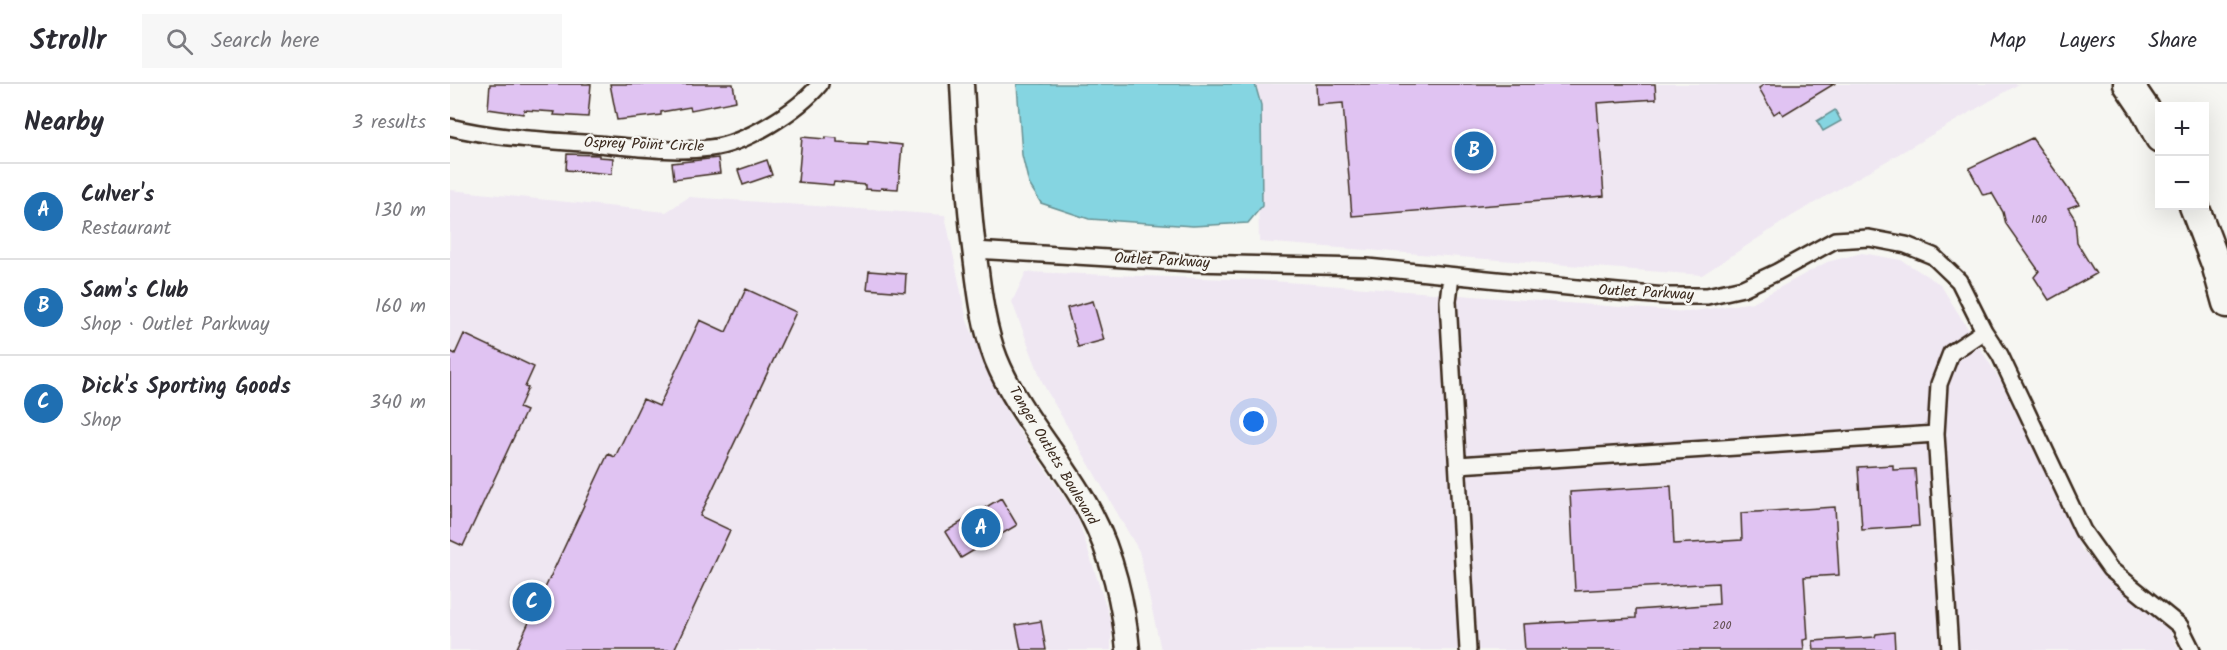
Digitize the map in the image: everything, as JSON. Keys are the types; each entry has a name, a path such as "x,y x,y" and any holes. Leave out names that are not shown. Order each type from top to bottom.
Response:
{"highway":[{"path":"2128,84 2155,130"},
{"path":"2196,210 2216,264 2227,303"}],"street":[{"name":"Osprey Point Circle","path":"450,127 482,135 669,149 712,148 769,125 791,110 820,84"},
{"name":"Tanger Outlets Boulevard","path":"962,84 966,175 981,304 988,335 997,360 1023,410 1091,514 1113,575 1128,650"},
{"name":"Outlet Parkway","path":"974,250 1191,262 1367,267 1666,296 1707,296 1743,288 1835,240 1869,238 1906,245 1933,256 1959,281 1984,331 2000,355 2083,531 2110,569 2180,626 2192,650"},
{"path":"1451,276 1448,301 1468,650"},
{"path":"1950,650 1936,434 1938,384 1952,353 1984,331"},
{"path":"1458,465 1936,434"}],"shaded area":[{"path":"1256,84 2019,84 1792,216 1702,275 1259,242"},
{"path":"450,190 666,212 689,197 945,215 967,321 1010,417 1077,516 1112,625 1111,650 450,650"},
{"path":"1862,253 1901,260 1940,284 2002,383 2082,550 2120,589 2170,631 2179,650 1161,650 1139,551 1043,384 1012,302 1026,272 1259,280 1687,312 1753,302 1827,262"}],"water":[{"path":"1017,84 1255,84 1261,105 1262,206 1248,223 1193,226 1089,219 1041,203 1029,184 1022,155"},
{"path":"1835,110 1841,121 1823,131 1817,121"}],"building":[{"path":"490,84 591,84 588,117 554,115 555,112 524,110 523,114 488,109"},
{"path":"610,84 733,84 736,101 691,110 690,107 661,112 661,115 617,120"},
{"path":"1316,84 1655,84 1656,99 1597,103 1604,196 1352,216 1343,103 1317,105"},
{"path":"1765,84 1834,84 1783,115 1780,110 1774,114 1759,88"},
{"path":"802,137 837,138 837,142 868,144 868,141 902,145 898,189 865,189 865,185 834,182 833,185 798,182"},
{"path":"2032,138 2079,204 2068,208 2075,219 2077,243 2096,274 2049,300 2034,277 2039,271 2006,224 2003,212 1992,193 1983,195 1969,168"},
{"path":"567,154 613,158 612,174 566,170"},
{"path":"718,158 720,173 674,179 672,163"},
{"path":"767,160 772,175 743,185 738,170"},
{"path":"869,271 906,274 905,292 867,289"},
{"path":"746,289 796,312 700,516 730,530 674,650 516,650 608,454 615,457 643,399 659,406 700,320 726,332"},
{"path":"1093,301 1104,340 1078,347 1067,308"},
{"path":"464,334 534,367 519,408 526,411 463,546 450,540 450,351 455,354"},
{"path":"1893,465 1893,470 1915,469 1919,526 1862,530 1858,467"},
{"path":"1671,486 1674,544 1742,540 1741,513 1835,507 1839,575 1804,577 1808,639 1803,640 1804,650 1525,650 1523,624 1636,618 1636,610 1719,604 1718,583 1575,591 1570,492"},
{"path":"1001,498 1017,525 961,558 945,532"},
{"path":"1041,621 1046,650 1021,650 1016,625"},
{"path":"1894,632 1895,650 1814,650 1813,641 1875,637 1876,634"}],"place":[{"name":"Sam's Club","path":"1474,151"},
{"name":"Culver's","path":"981,528"},
{"name":"Dick's Sporting Goods","path":"532,602"}]}
